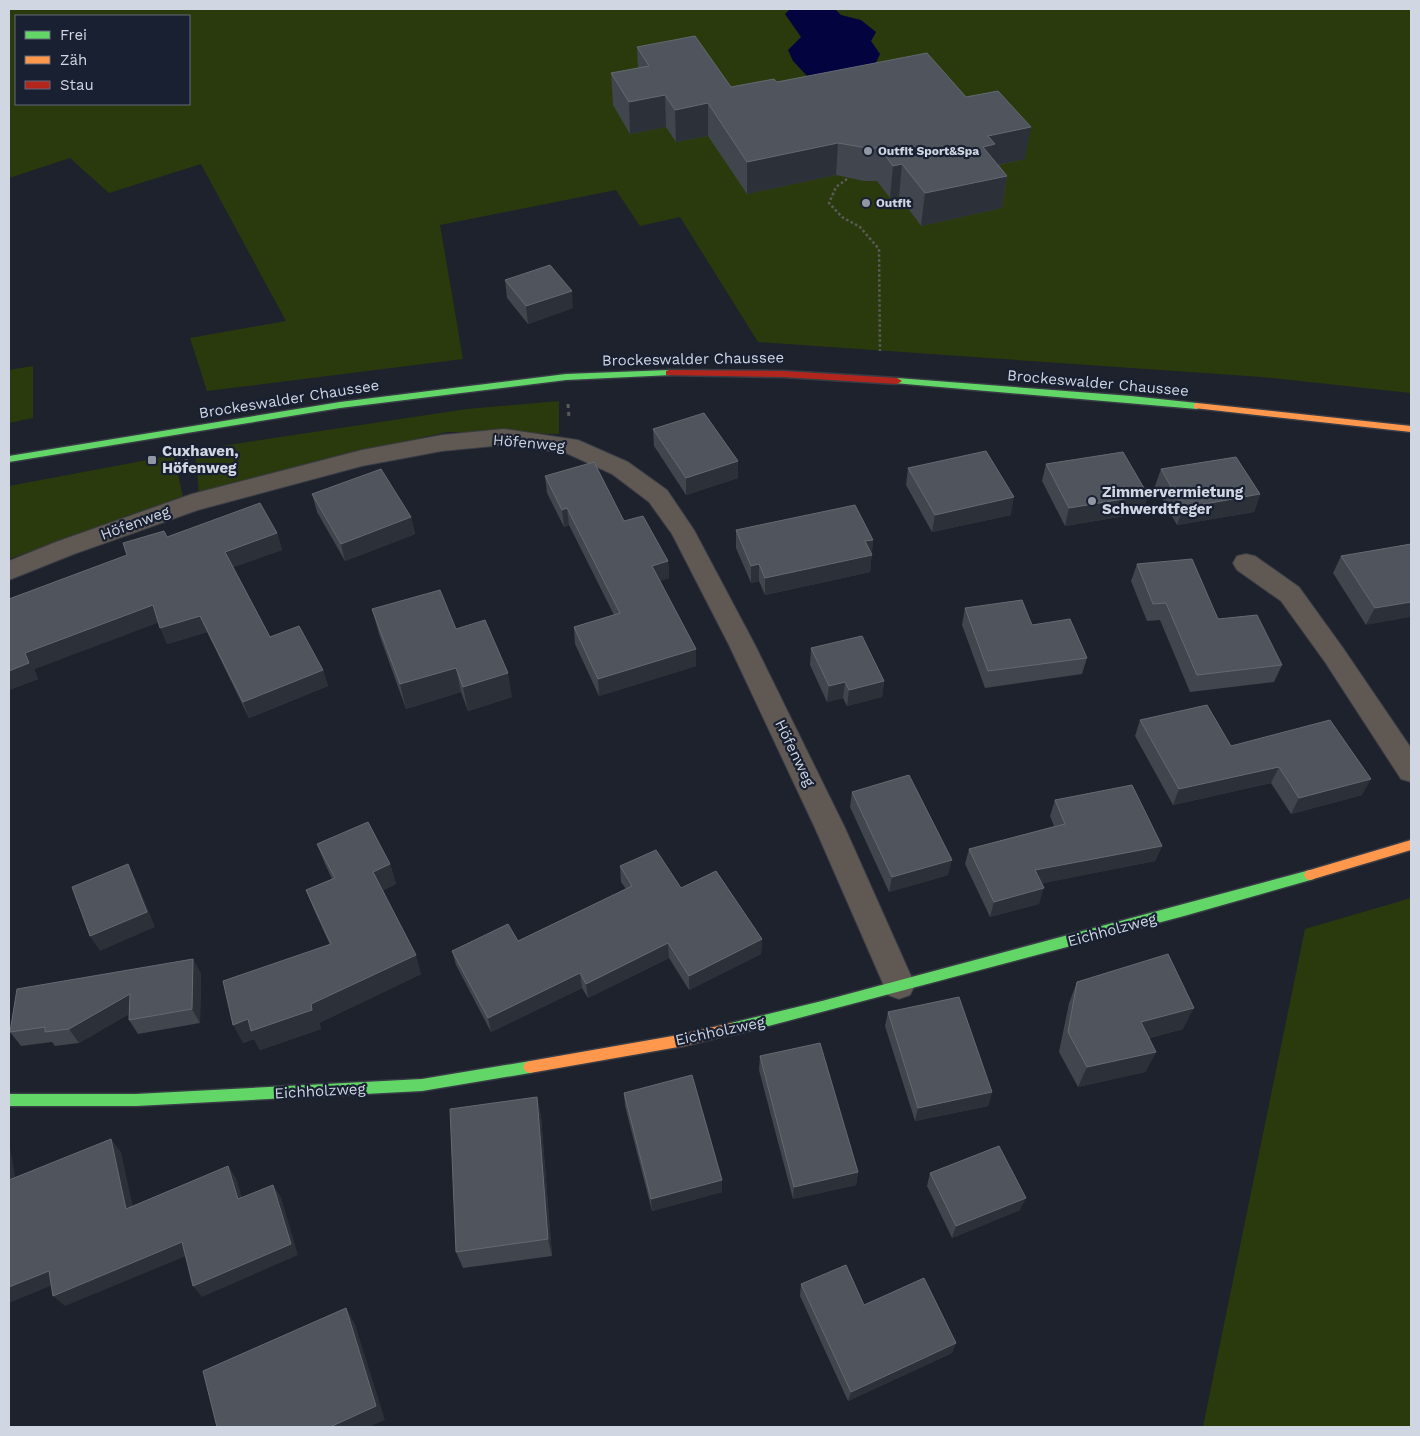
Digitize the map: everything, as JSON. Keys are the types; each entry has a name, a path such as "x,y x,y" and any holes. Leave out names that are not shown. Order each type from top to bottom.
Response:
{"street":[{"name":"Brockeswalder Chaussee","path":"9,459 340,405 566,377 718,371 789,373 1131,399 1411,429"},
{"name":"Höfenweg","path":"9,571 65,548 192,503 362,458 442,443 504,437 570,446 620,468 658,496 682,530 742,645 830,828 899,986"},
{"path":"1246,563 1290,594 1334,654 1411,771"},
{"name":"Eichholzweg","path":"9,1100 136,1100 422,1085 684,1040 811,1011 1250,893 1411,845"}],"path":[{"path":"847,178 836,187 829,203 842,217 860,227 879,249 880,358"}],"green space":[{"path":"9,9 1411,9 1411,393 1262,377 758,342 680,217 640,226 616,190 440,225 463,359 207,391 190,338 286,321 201,164 109,193 70,158 9,178"},
{"path":"33,366 33,418 9,423 9,370"},
{"path":"559,401 559,434 447,432 318,461 199,494 195,450 467,409"},
{"path":"174,455 183,498 9,559 9,486"},
{"path":"1411,898 1411,1427 1203,1427 1305,929"}],"shaded area":[{"path":"790,9 835,9 841,15 861,20 876,32 871,41 880,54 870,75 808,77 793,61 788,50 801,37 785,14"}],"building":[{"path":"695,36 731,87 774,79 777,82 927,53 966,97 998,91 1031,127 988,136 995,144 983,147 1007,176 925,193 902,164 893,166 880,148 867,148 838,143 747,162 708,103 675,110 665,95 629,102 611,73 649,66 637,47"},
{"path":"550,265 572,291 526,306 505,280"},
{"path":"704,413 738,461 686,478 653,429"},
{"path":"986,451 1014,497 935,515 908,468"},
{"path":"1123,452 1148,495 1069,508 1046,464"},
{"path":"1236,457 1260,494 1183,508 1161,469"},
{"path":"594,462 624,521 643,516 668,561 652,566 696,649 598,679 574,627 620,613 567,508 562,510 545,476"},
{"path":"381,469 411,517 341,544 312,494"},
{"path":"260,503 277,533 225,552 270,637 299,626 323,670 243,702 200,616 160,628 153,605 25,653 29,663 9,671 9,599 127,555 123,543 164,531 167,537"},
{"path":"855,505 873,540 865,541 872,555 765,578 759,564 751,566 736,530"},
{"path":"1411,544 1411,602 1375,608 1341,556"},
{"path":"1192,559 1218,619 1257,615 1282,665 1197,675 1166,603 1153,604 1137,564"},
{"path":"440,590 456,629 485,620 508,673 463,687 456,668 400,684 372,609"},
{"path":"1022,600 1032,625 1070,619 1087,658 988,671 965,608"},
{"path":"862,636 884,681 849,690 845,682 829,686 811,648"},
{"path":"1207,705 1231,746 1330,720 1371,779 1299,798 1279,767 1179,789 1140,720"},
{"path":"909,775 952,860 892,877 852,792"},
{"path":"1132,785 1162,846 1035,870 1044,888 994,902 969,849 1065,824 1055,800"},
{"path":"368,822 390,864 373,872 416,955 311,1004 312,1010 251,1031 248,1019 233,1025 223,981 331,944 306,890 335,878 317,844"},
{"path":"656,850 681,888 716,871 762,939 689,976 668,943 586,984 580,973 488,1018 452,951 508,924 518,941 632,886 620,866"},
{"path":"128,864 147,912 90,936 72,887"},
{"path":"1168,954 1194,1008 1141,1022 1156,1052 1087,1067 1068,1032 1077,982"},
{"path":"193,959 192,1009 129,1020 130,994 69,1029 45,1032 45,1027 10,1032 17,989"},
{"path":"959,997 992,1092 918,1108 888,1012"},
{"path":"820,1043 858,1172 794,1187 760,1056"},
{"path":"692,1075 722,1180 651,1199 624,1093"},
{"path":"537,1097 548,1239 456,1252 450,1109"},
{"path":"111,1139 126,1209 228,1166 238,1199 273,1185 291,1244 193,1286 182,1242 53,1296 49,1271 9,1287 9,1180"},
{"path":"999,1146 1026,1198 956,1226 930,1173"},
{"path":"846,1265 864,1305 924,1278 956,1343 851,1392 801,1284"},
{"path":"346,1308 376,1406 330,1427 217,1427 203,1371"}],"traffic: fast":[{"path":"9,459 340,405 566,377 669,373"},
{"path":"897,381 1197,406"},
{"path":"731,1029 822,1007 1310,875"},
{"path":"9,1100 136,1100 422,1085 530,1067"}],"traffic: slow":[{"path":"1197,406 1411,429"},
{"path":"1310,875 1411,845"},
{"path":"530,1067 684,1040 731,1029"}],"traffic: jam":[{"path":"669,373 726,372 897,381"}],"place":[{"name":"Outfit Sport&Spa","path":"868,151"},
{"name":"Outfit","path":"866,203"},
{"name":"Cuxhaven, Höfenweg","path":"152,460"},
{"name":"Zimmervermietung Schwerdtfeger","path":"1092,501"}]}
